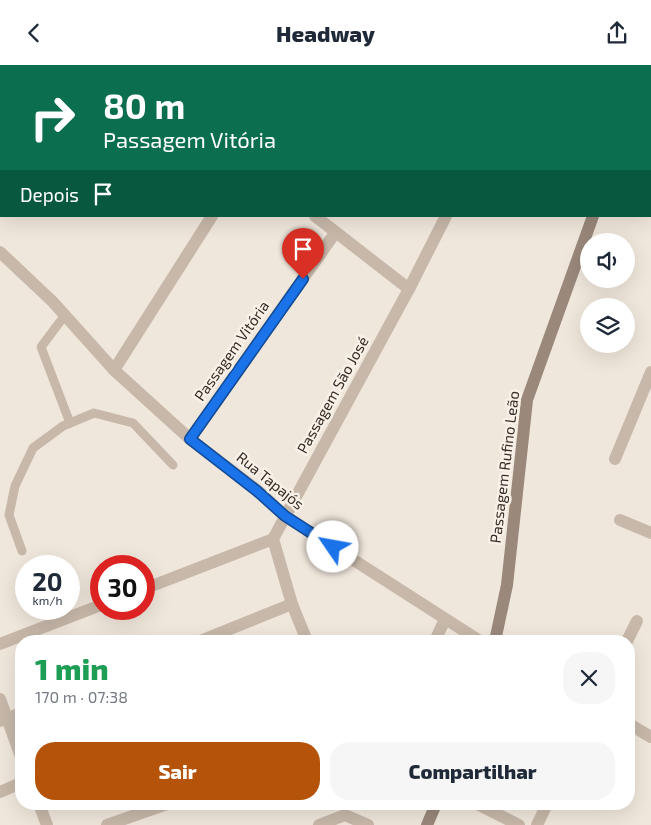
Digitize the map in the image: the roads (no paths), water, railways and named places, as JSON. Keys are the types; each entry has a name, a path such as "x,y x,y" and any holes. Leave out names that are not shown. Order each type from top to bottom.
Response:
{"street":[{"path":"114,370 211,217"},
{"path":"316,217 409,289"},
{"name":"Passagem São José","path":"273,539 409,289 445,217"},
{"name":"Passagem Rufino Leão","path":"496,635 507,585 527,401 593,217"},
{"name":"Passagem Vitória","path":"190,439 335,233"},
{"name":"Rua Tapajós","path":"0,252 65,315 114,370 190,439 257,491 285,516 470,635"},
{"path":"615,459 651,372"},
{"path":"620,520 651,533"},
{"path":"155,585 273,539 292,604 305,635"},
{"path":"215,635 292,604"},
{"path":"23,635 90,609"},
{"path":"437,635 445,619"},
{"path":"630,635 637,621"},
{"path":"0,644 15,638"},
{"path":"0,699 4,720 15,744"},
{"path":"635,728 651,737"},
{"path":"0,791 15,785"},
{"path":"41,810 47,825"},
{"path":"107,825 150,810"},
{"path":"427,825 433,810"},
{"path":"489,810 519,825"},
{"path":"537,825 544,810"},
{"path":"319,825 345,815 368,825"}],"lane":[{"path":"65,315 41,347 70,423"},
{"path":"22,551 9,515 15,486 33,449 63,426 94,413 133,423 173,465"}]}
